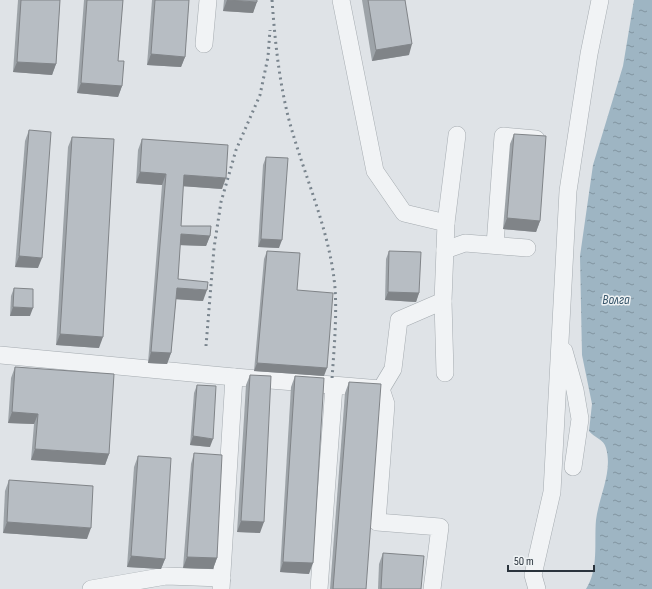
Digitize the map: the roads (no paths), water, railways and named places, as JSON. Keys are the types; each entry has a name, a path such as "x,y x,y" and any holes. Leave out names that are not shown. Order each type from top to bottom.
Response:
{"lane":[{"path":"204,44 208,0"},
{"path":"341,0 375,171 404,212 446,223"},
{"path":"537,589 533,575 552,492 568,191 589,54 600,0"},
{"path":"445,373 443,301 446,223 457,135"},
{"path":"495,245 502,136 541,139"},
{"path":"445,250 465,243 527,248"},
{"path":"432,589 440,527 377,522 386,404 381,389 393,368 399,320 443,301"},
{"path":"560,340 575,390 580,419 573,467"},
{"path":"0,356 381,389"},
{"path":"91,589 166,576 221,583 234,377"},
{"path":"319,589 334,386"}],"water":[{"name":"Волга","path":"634,0 652,0 652,589 586,589 593,573 596,520 607,475 608,457 605,445 589,431 592,404 582,355 580,256 593,165 623,66"}],"railway":[{"path":"272,0 278,61 289,120 316,203 328,245 332,266 336,311 332,379"},
{"path":"206,346 214,248 221,202 236,150 260,95 268,57 270,30"}]}
